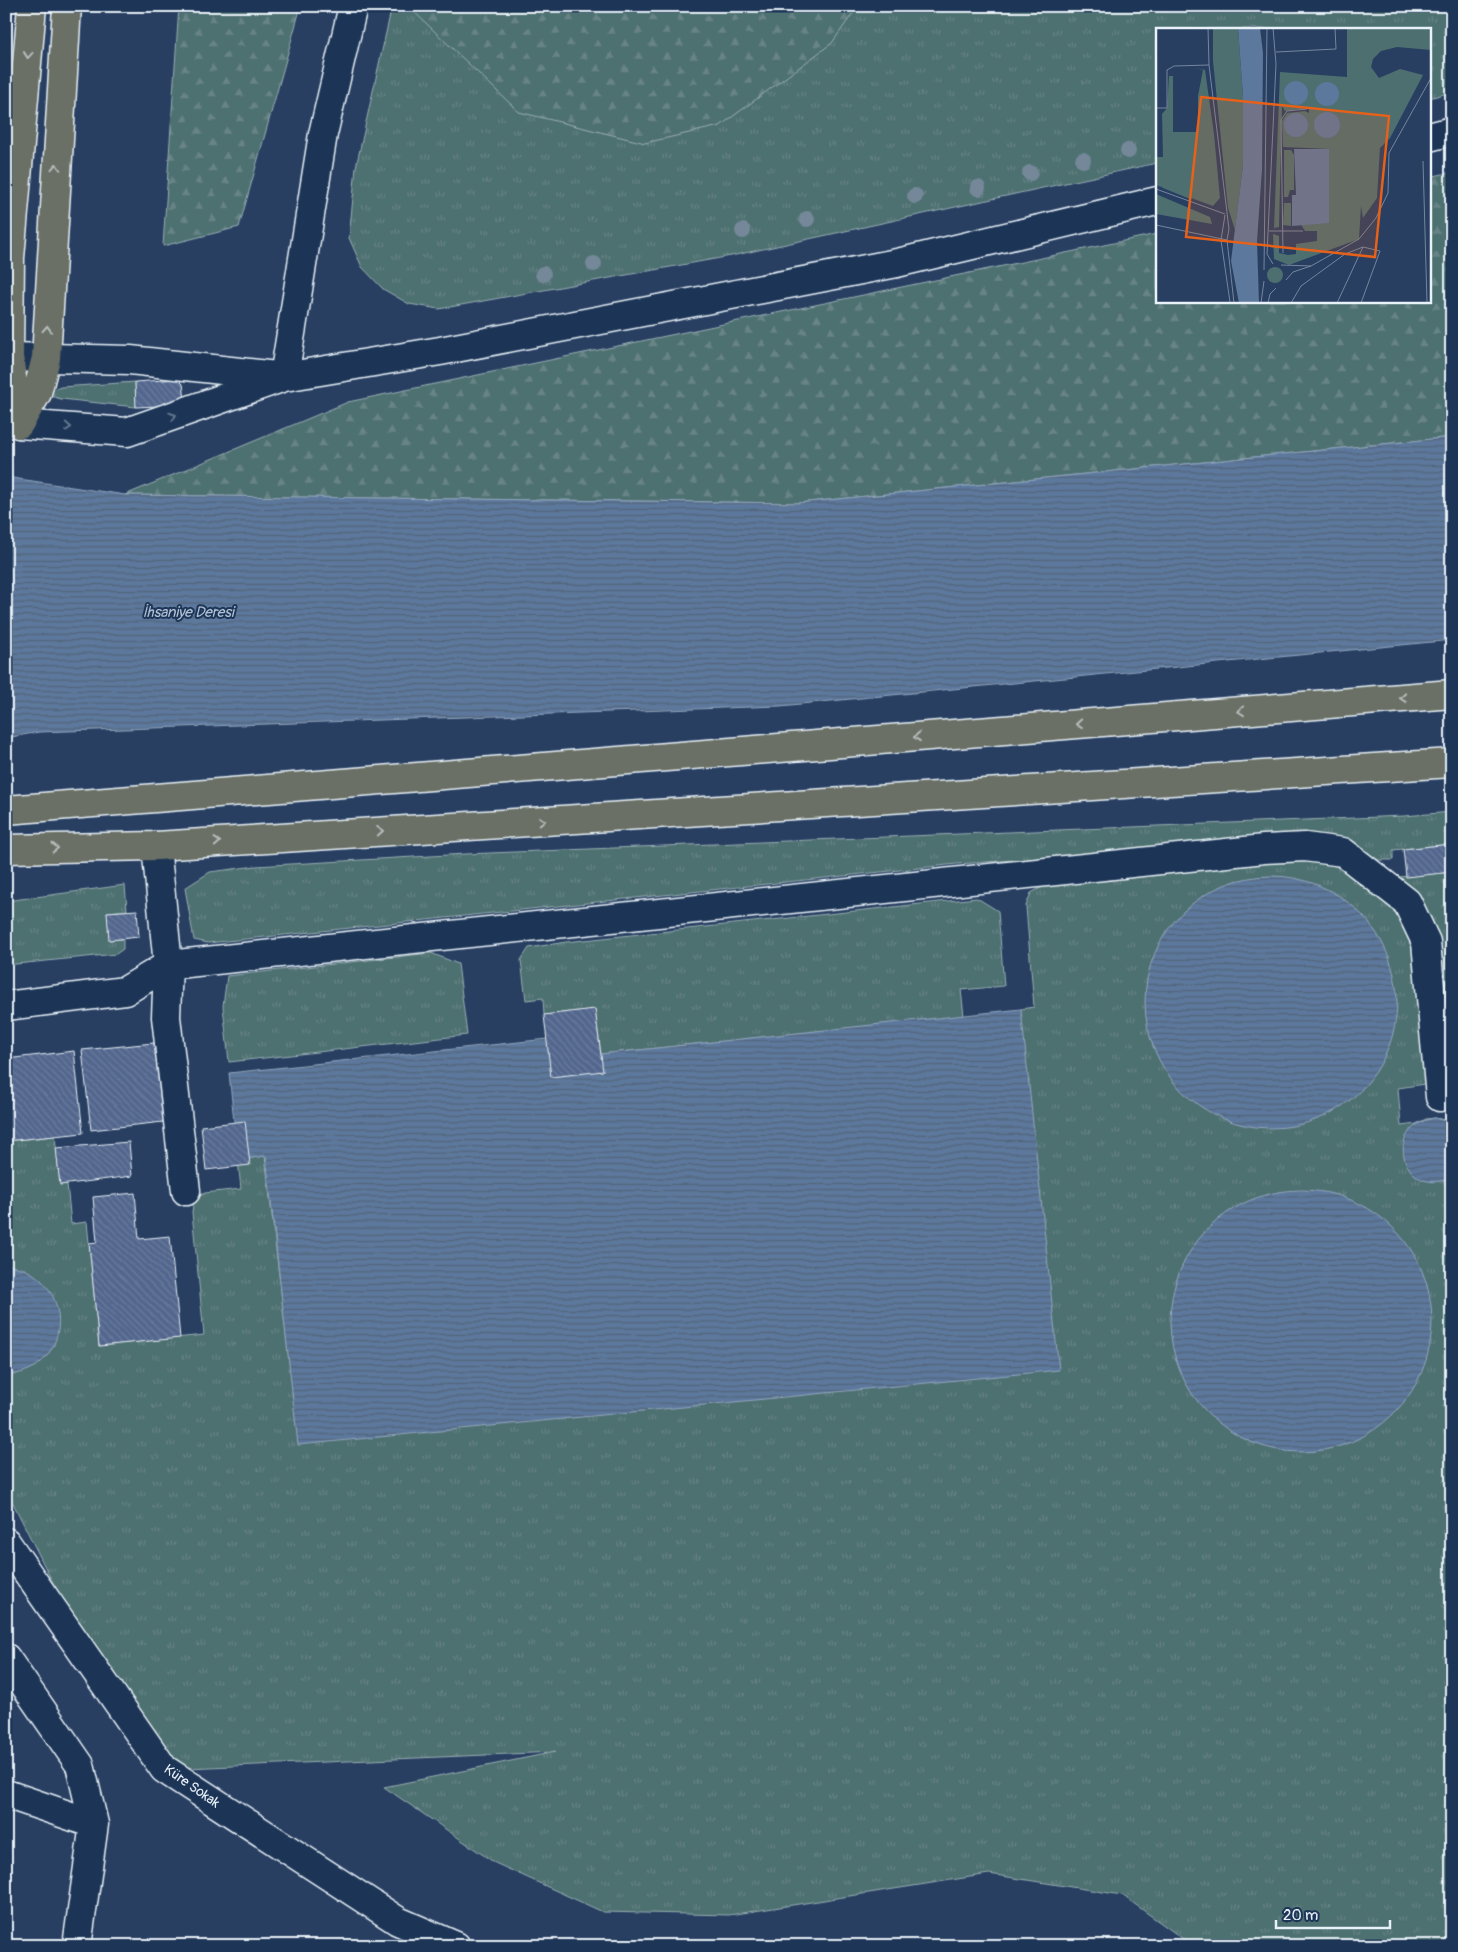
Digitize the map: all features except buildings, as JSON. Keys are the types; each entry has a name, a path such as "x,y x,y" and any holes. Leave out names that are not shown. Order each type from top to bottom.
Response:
{"main road":[{"path":"13,424 8,357 10,258 32,6"},
{"path":"13,424 37,393 46,358 67,6"},
{"path":"6,810 1452,694"},
{"path":"6,849 156,846 1452,763"}],"street":[{"path":"284,377 323,134 352,6"},
{"path":"1430,136 1452,131"},
{"path":"13,424 127,432 284,377 440,351 897,264 1156,202"},
{"path":"8,357 130,360 284,377"},
{"path":"156,846 168,965 166,1017 186,1192"},
{"path":"6,1006 125,992 168,965 1254,850 1305,847 1343,852 1406,902 1426,942 1440,1097"},
{"name":"Küre Sokak","path":"6,1542 164,1770 398,1920 456,1946"},
{"path":"6,1658 80,1765 94,1824 77,1946"},
{"path":"6,1794 94,1824"}],"green space":[{"path":"179,6 301,6 239,227 163,246"},
{"path":"392,6 1086,6 1087,11 1131,6 1452,6 1452,92 1430,98 1430,28 1156,28 1156,163 731,256 439,309 409,304 383,289 362,267 349,238 356,167"},
{"path":"408,6 858,6 832,43 720,126 645,143 519,112"},
{"path":"1452,172 1452,437 798,503 125,495 348,402 1156,234 1156,302 1430,302 1430,177"},
{"path":"135,382 136,407 61,399 51,396 50,391 61,387"},
{"path":"1452,812 1452,851 1451,844 1393,850 1393,860 1378,860 1362,850 1097,854 957,864 208,943 194,940 185,888 210,872 256,866 466,854 1404,816"},
{"path":"1250,861 1324,861 1348,872 1386,902 1403,923 1414,946 1430,1074 1425,1084 1398,1088 1401,1126 1435,1118 1452,1121 1452,1946 1193,1946 1122,1895 989,1874 729,1915 603,1912 495,1863 384,1787 555,1752 164,1769 79,1635 6,1489 6,1141 55,1136 60,1184 67,1184 71,1224 87,1222 99,1346 204,1335 192,1212 194,1198 205,1193 241,1189 238,1160 265,1156 299,1445 1021,1009 1034,1007 1026,906 1031,893 1044,886 1100,881"},
{"path":"1452,872 1452,1070 1440,971 1415,897 1398,877"},
{"path":"125,885 127,910 107,912 110,940 123,939 123,949 116,954 6,965 6,901"},
{"path":"977,898 998,911 1004,986 961,990 964,1016 601,1054 595,1009 544,1015 543,998 526,1000 521,960 529,948 566,942"},
{"path":"431,953 458,964 467,1035 229,1062 223,1006 227,976"}],"water":[{"name":"İhsaniye Deresi","path":"1452,437 1452,640 780,706 39,732 6,738 6,477 125,495 798,503"},
{"path":"1271,876 1308,881 1341,897 1360,913 1376,932 1392,965 1397,1002 1392,1039 1376,1072 1360,1091 1341,1107 1308,1123 1271,1128 1234,1123 1201,1107 1182,1091 1166,1072 1150,1039 1145,1002 1150,965 1166,932 1182,913 1201,897 1234,881"},
{"path":"1021,1009 1059,1370 298,1445 266,1156 238,1160 229,1073 547,1039 601,1054"},
{"path":"1435,1118 1452,1123 1452,1177 1435,1182 1422,1179 1411,1171 1405,1160 1403,1147 1407,1134 1418,1124"},
{"path":"1301,1190 1326,1193 1351,1200 1374,1212 1402,1238 1410,1248 1422,1271 1429,1296 1432,1321 1429,1346 1422,1371 1410,1394 1384,1422 1374,1430 1351,1442 1326,1449 1301,1452 1276,1449 1251,1442 1228,1430 1200,1404 1192,1394 1180,1371 1173,1346 1170,1321 1173,1296 1180,1271 1192,1248 1218,1220 1228,1212 1251,1200 1276,1193"},
{"path":"9,1265 28,1271 40,1279 48,1289 55,1301 58,1327 56,1340 40,1363 33,1368 6,1376 6,1266"}]}
